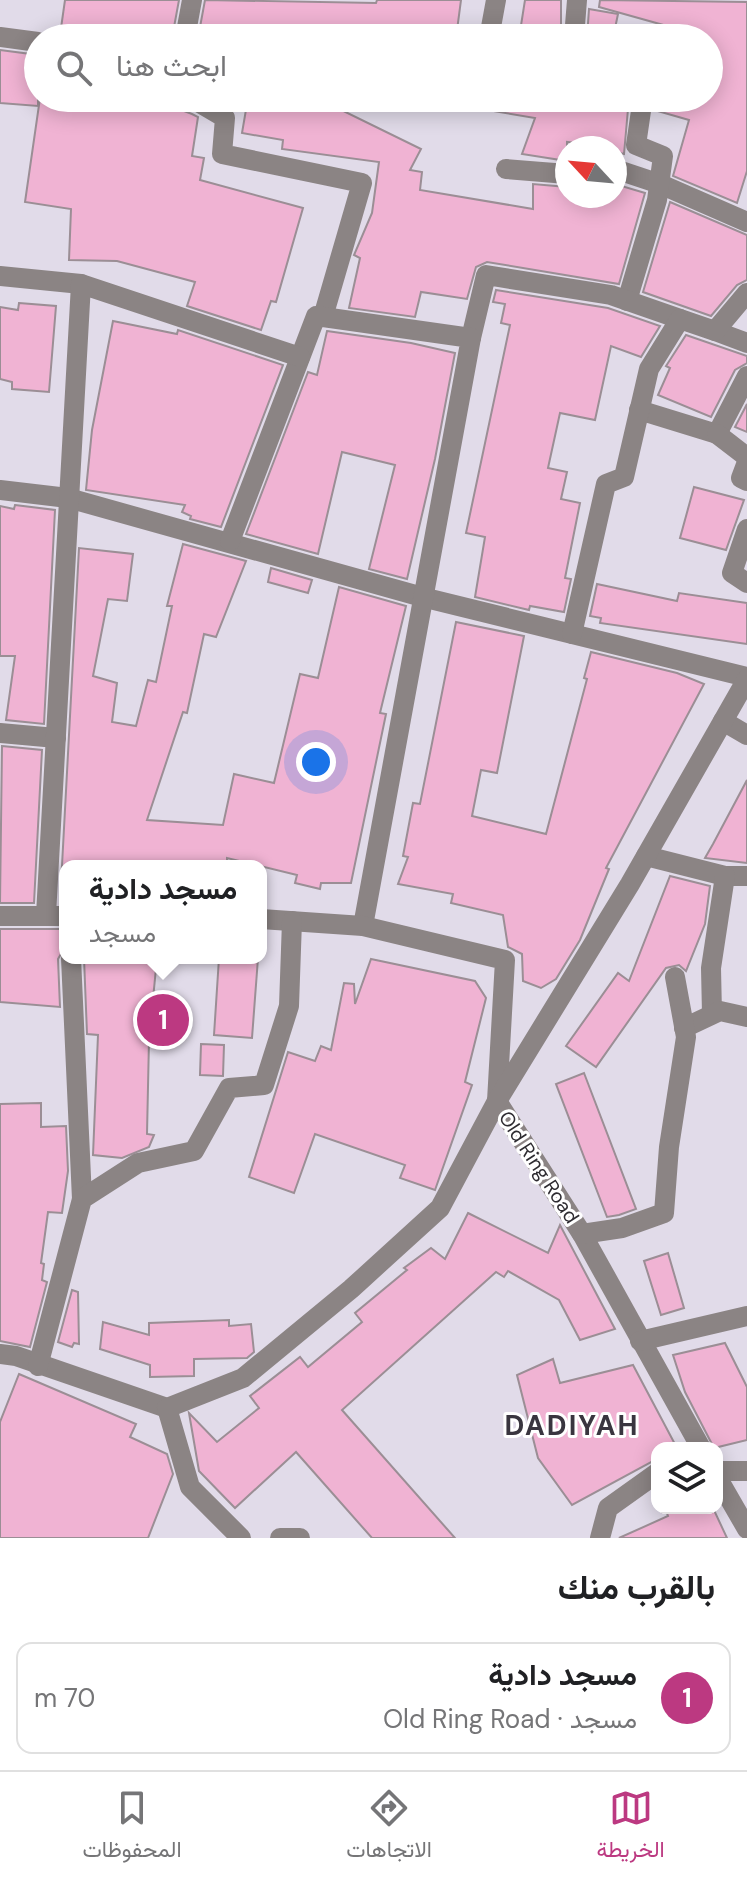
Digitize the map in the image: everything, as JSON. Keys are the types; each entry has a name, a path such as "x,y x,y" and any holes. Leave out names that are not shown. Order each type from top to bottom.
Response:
{"street":[{"path":"188,24 192,0"},
{"path":"492,24 496,0"},
{"path":"575,24 577,0"},
{"path":"0,37 24,40"},
{"path":"215,112 225,118 222,154 362,183 323,317"},
{"path":"627,301 660,184 663,156 636,145 641,112"},
{"path":"506,169 555,173"},
{"path":"627,173 747,222"},
{"path":"363,926 426,598 471,338 486,275 627,301 747,343"},
{"path":"0,276 81,284 300,357"},
{"path":"0,916 55,916 56,738 81,284"},
{"path":"715,331 747,293"},
{"path":"230,541 316,316 471,338"},
{"path":"572,634 606,484 624,477 649,369 680,319"},
{"path":"717,434 747,376"},
{"path":"639,410 717,434 747,460 741,478 747,481"},
{"path":"0,490 68,498 426,598 747,678 646,856 497,1101 440,1208 243,1378 167,1408 16,1356 0,1354"},
{"path":"747,529 732,573 747,583"},
{"path":"723,721 747,735"},
{"path":"0,733 56,738"},
{"path":"646,856 725,876 747,876"},
{"path":"712,1014 711,968 725,876"},
{"name":"Old Ring Road","path":"267,919 363,926 505,960 497,1101 582,1234 698,1442"},
{"path":"82,1199 138,1163 194,1151 229,1088 264,1085 289,1006 292,921"},
{"path":"38,1366 82,1199 71,964"},
{"path":"582,1234 622,1228 664,1213 684,1028 675,977"},
{"path":"684,1028 720,1011 747,1017"},
{"path":"640,1341 747,1316"},
{"path":"167,1408 190,1487 241,1538"},
{"path":"723,1473 747,1471"},
{"path":"600,1538 608,1508 651,1477"},
{"path":"723,1485 747,1529"},
{"path":"280,1538 300,1538"}],"building":[{"path":"65,0 179,0 175,24 62,24"},
{"path":"205,0 376,3 377,0 461,0 458,24 201,24"},
{"path":"525,0 561,0 561,24 521,24"},
{"path":"600,0 747,2 747,171 737,203 673,176 689,120 661,112 723,112 723,24 660,24 599,7"},
{"path":"589,9 618,14 616,24 588,24"},
{"path":"0,50 24,53 24,105 0,103"},
{"path":"38,112 187,112 198,117 192,156 204,158 200,180 303,208 276,302 271,301 261,330 187,306 195,282 117,261 69,260 71,209 25,202"},
{"path":"246,112 346,112 421,149 410,170 422,172 420,190 533,209 533,184 555,186 555,208 627,208 627,188 645,193 619,284 487,262 476,267 467,299 421,292 415,317 349,308 360,258 354,255 372,213 379,162 282,149 283,140 242,133"},
{"path":"499,112 628,112 626,136 555,136 555,159 522,154 535,118"},
{"path":"670,202 747,235 747,280 737,285 711,316 643,292"},
{"path":"496,290 608,308 660,326 641,357 611,346 595,420 560,413 548,468 567,472 561,499 580,503 565,578 571,579 564,612 530,606 529,610 475,597 485,537 466,533 510,325 501,323 505,304 493,302"},
{"path":"19,303 56,306 49,392 12,389 12,382 0,379 0,307 18,310"},
{"path":"113,321 177,334 178,330 283,365 221,527 190,519 191,516 182,512 185,505 86,490 92,430"},
{"path":"327,331 411,343 455,353 435,459 407,579 369,569 395,465 342,452 318,554 246,534 308,372 317,375"},
{"path":"686,335 747,356 747,363 735,370 711,417 658,395 670,368 666,366"},
{"path":"747,404 747,432 735,427"},
{"path":"694,487 744,500 726,550 680,538"},
{"path":"15,505 55,510 44,724 6,720 15,656 0,656 0,506 14,509"},
{"path":"183,544 246,561 216,637 204,634 187,713 183,712 147,820 223,825 234,774 274,783 300,674 318,678 339,587 406,606 380,713 386,714 351,883 321,883 320,889 295,883 297,875 267,868 267,860 62,860 79,548 133,554 127,601 108,599 93,676 117,683 112,722 136,726 148,680 156,682 172,606 167,606"},
{"path":"271,568 312,580 308,593 268,582"},
{"path":"597,584 677,601 679,593 747,603 747,644 600,623 601,618 590,616"},
{"path":"456,622 524,636 497,773 481,770 472,816 546,834 587,679 584,678 591,652 677,673 704,684 606,868 609,869 580,940 556,979 541,988 523,981 522,954 508,947 503,915 451,903 453,894 398,884 408,857 403,856 413,803 420,804"},
{"path":"2,746 42,750 34,903 0,903"},
{"path":"747,780 747,863 705,858 713,844"},
{"path":"670,876 710,886 705,924 686,971 679,965 666,968 596,1067 566,1046 618,973 629,981"},
{"path":"0,929 59,929 60,1007 0,1002"},
{"path":"371,959 475,981 486,998 465,1082 472,1085 435,1190 400,1178 405,1165 315,1134 294,1193 249,1177 288,1052 315,1061 321,1046 331,1050 344,983 354,984 355,1004"},
{"path":"84,964 156,964 149,1040 147,1134 154,1135 149,1147 122,1158 93,1155 98,1035 87,1034"},
{"path":"219,964 258,964 252,1038 214,1035"},
{"path":"201,1044 224,1045 223,1076 200,1075"},
{"path":"584,1073 636,1209 619,1215 607,1217 556,1084"},
{"path":"41,1103 41,1127 66,1126 68,1171 62,1213 48,1212 41,1263 44,1264 42,1280 47,1282 30,1347 0,1341 0,1104"},
{"path":"468,1213 548,1253 560,1225 615,1329 580,1340 559,1300 508,1271 504,1277 496,1272 342,1410 455,1538 372,1538 296,1452 235,1508 199,1471 189,1413 217,1442 259,1408 250,1396 300,1357 308,1367 362,1322 355,1313 407,1270 404,1268 431,1248 445,1259"},
{"path":"668,1253 684,1308 661,1315 644,1261"},
{"path":"72,1290 78,1292 79,1344 74,1343 72,1347 58,1342"},
{"path":"229,1320 229,1326 251,1324 254,1352 247,1358 194,1359 194,1376 150,1377 150,1365 100,1349 103,1322 149,1335 149,1323"},
{"path":"725,1343 747,1387 747,1440 723,1446 723,1442 711,1442 685,1392 673,1355"},
{"path":"553,1359 560,1383 633,1365 674,1442 651,1442 651,1462 572,1505 538,1458 517,1375"},
{"path":"19,1374 136,1424 130,1437 167,1454 173,1474 148,1538 0,1538 0,1422"},
{"path":"716,1514 727,1538 619,1538 668,1516"}],"place":[{"name":"مسجد دادية","path":"163,1020"}],"district":[{"name":"DADIYAH","path":"572,1425"}]}
